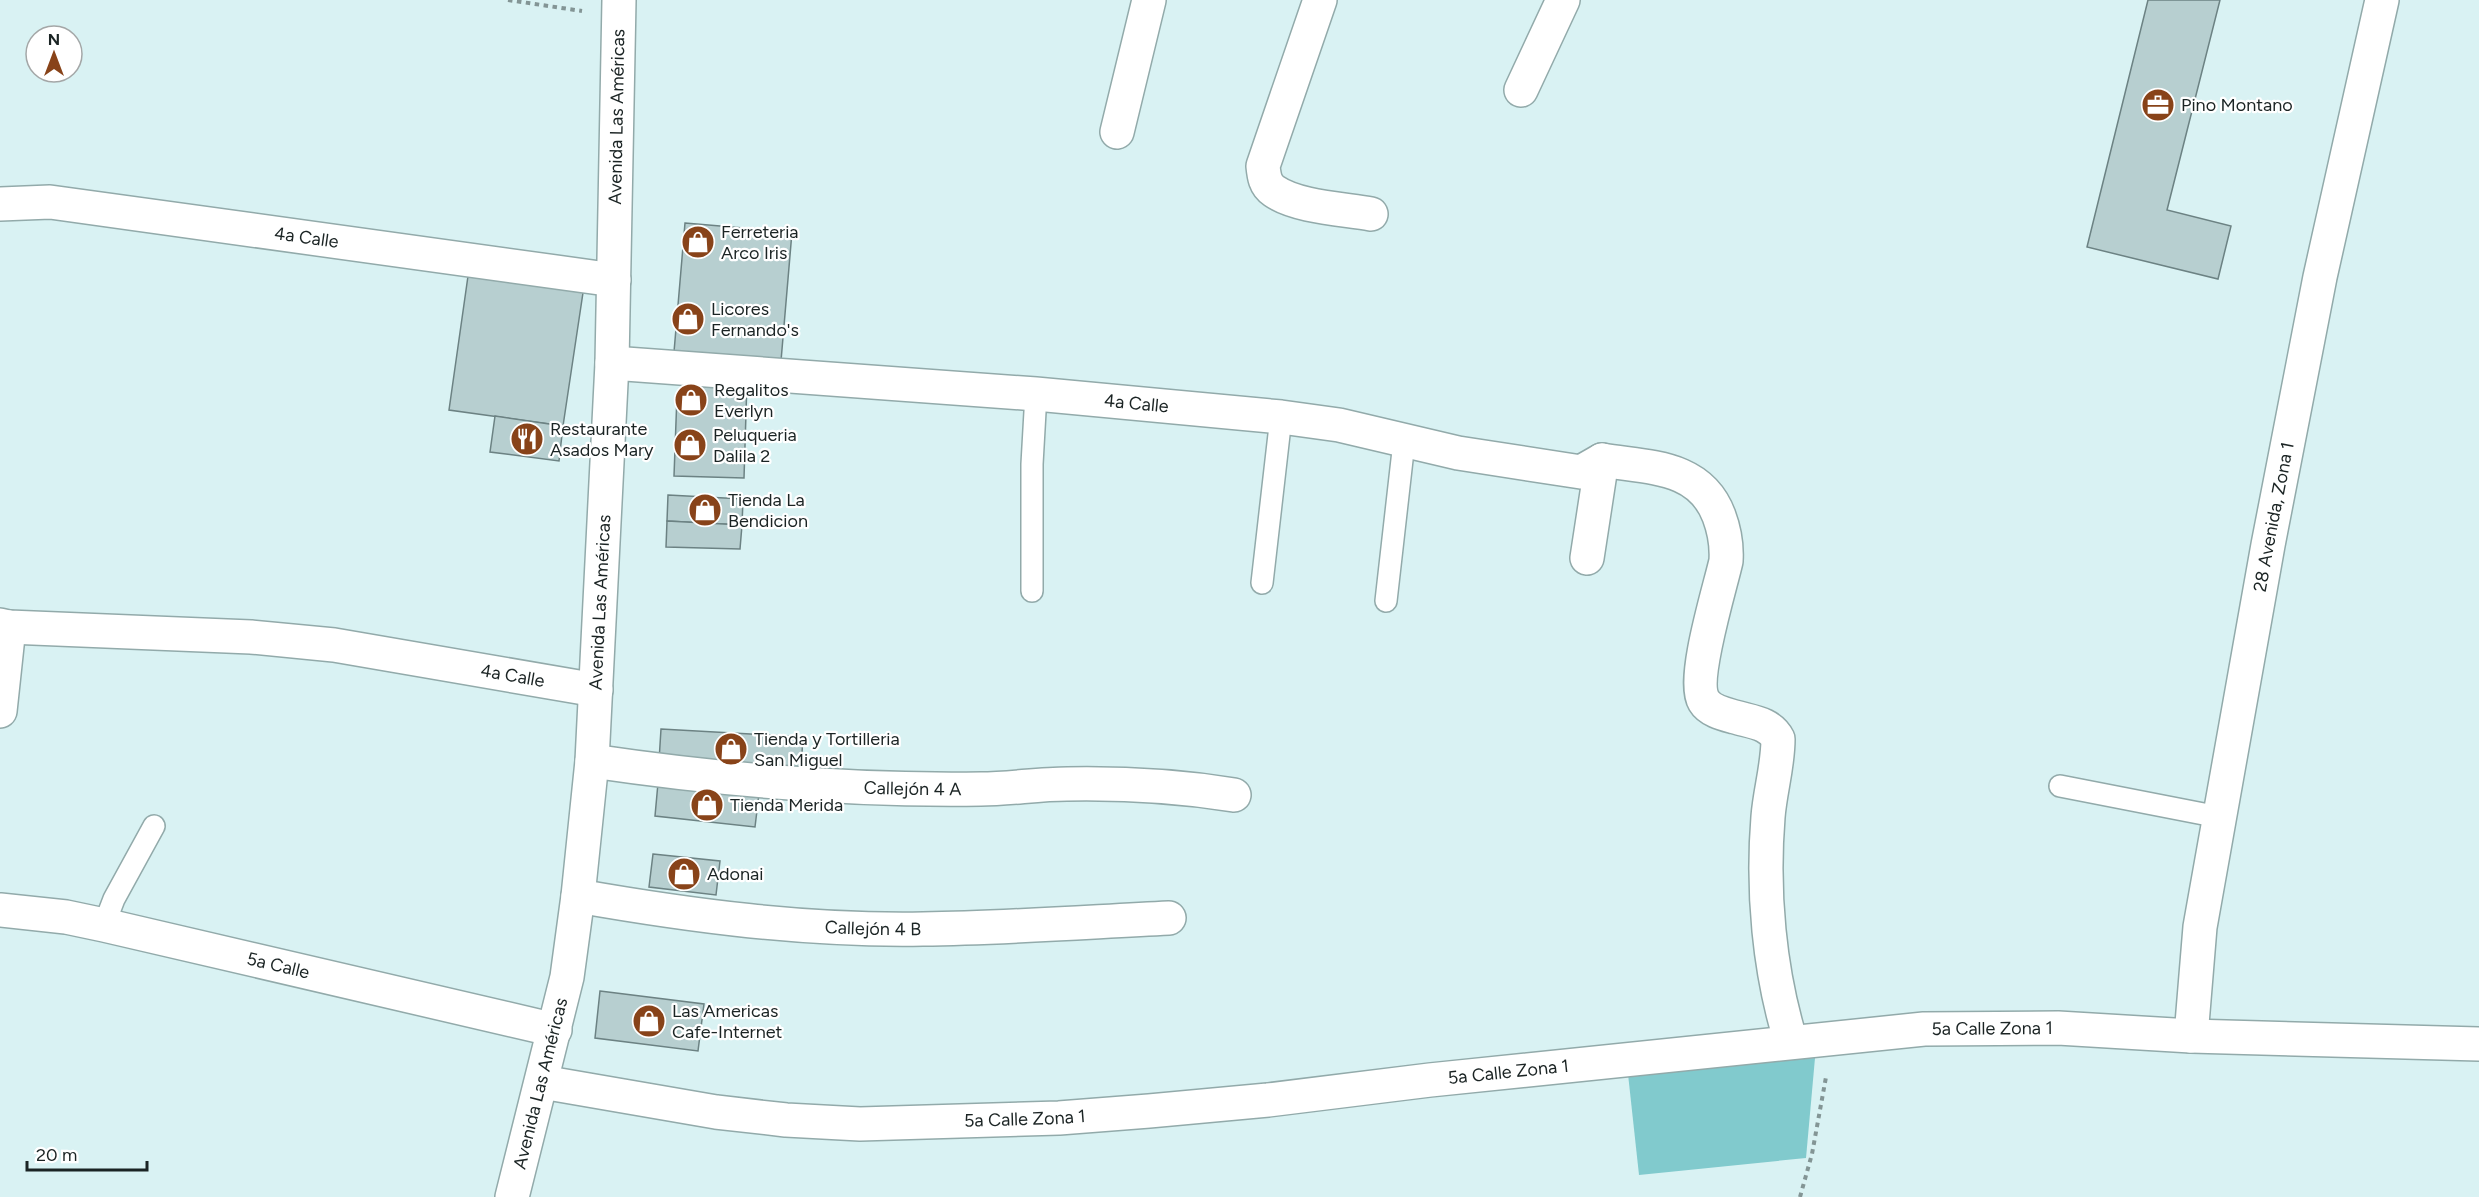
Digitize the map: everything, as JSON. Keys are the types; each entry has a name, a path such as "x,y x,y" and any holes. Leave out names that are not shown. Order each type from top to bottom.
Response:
{"street":[{"path":"1117,132 1149,0"},
{"path":"1320,0 1263,166 1264,179 1272,190 1292,200 1371,214"},
{"path":"1521,90 1563,0"},
{"name":"28 Avenida, Zona 1","path":"2191,1036 2200,927 2219,817 2320,277 2382,0"},
{"name":"Avenida Las Américas","path":"512,1197 567,977 592,761 612,363 619,8"},
{"name":"4a Calle","path":"0,204 50,202 614,280"},
{"name":"4a Calle","path":"612,363 1036,394 1281,417 1339,425 1458,453 1581,471 1602,460"},
{"path":"1587,558 1602,460 1674,473 1692,480 1706,491 1716,507 1727,545 1726,561 1700,678 1700,691 1704,701 1721,713 1769,727 1779,739 1768,815 1767,868 1774,969 1780,1006 1791,1042"},
{"path":"0,711 4,626"},
{"name":"4a Calle","path":"4,626 251,637 334,645 596,690"},
{"name":"Callejón 4 A","path":"592,761 690,775 808,785 981,789 1065,784 1140,785 1191,788 1234,795"},
{"name":"Callejón 4 B","path":"578,896 734,920 832,926 922,929 1169,918"},
{"name":"5a Calle","path":"0,910 66,917 104,925 555,1030"},
{"name":"5a Calle Zona 1","path":"542,1082 716,1112 786,1120 860,1124 1059,1118 1258,1101 1924,1029 2058,1028 2191,1036 2479,1044"}],"lane":[{"path":"1032,591 1032,464 1036,394"},
{"path":"1262,584 1281,417"},
{"path":"1386,602 1404,442"},
{"path":"2060,786 2219,817"},
{"path":"104,925 114,899 154,826"}],"path":[{"path":"508,0 619,8"},
{"path":"1800,1197 1812,1154 1834,1038"}],"shaded area":[{"path":"1815,1058 1806,1158 1639,1175 1628,1074"}],"building":[{"name":"Pino Montano","path":"2148,0 2220,0 2167,210 2231,226 2218,279 2087,247"},
{"path":"685,223 792,232 781,361 674,352"},
{"path":"469,269 584,286 563,426 449,410"},
{"path":"699,380 747,381 744,478 674,476 677,395"},
{"name":"Restaurante Asados Mary","path":"495,416 563,426 559,461 490,452"},
{"name":"Tienda La Bendicion","path":"668,495 743,499 742,525 667,521"},
{"path":"667,521 742,525 740,549 666,547"},
{"name":"Tienda y Tortilleria San Miguel","path":"661,729 803,737 801,769 659,761"},
{"name":"Tienda Merida","path":"658,783 759,794 755,827 655,816"},
{"name":"Adonai","path":"653,854 720,861 716,895 649,887"},
{"name":"Las Americas Cafe-Internet","path":"600,991 704,1004 698,1051 595,1038"}],"place":[{"name":"Pino Montano","path":"2158,105"},
{"name":"Ferreteria Arco Iris","path":"698,242"},
{"name":"Licores Fernando's","path":"688,319"},
{"name":"Regalitos Everlyn","path":"691,400"},
{"name":"Restaurante Asados Mary","path":"527,439"},
{"name":"Peluqueria Dalila 2","path":"690,445"},
{"name":"Tienda La Bendicion","path":"705,510"},
{"name":"Tienda y Tortilleria San Miguel","path":"731,749"},
{"name":"Tienda Merida","path":"707,805"},
{"name":"Adonai","path":"684,874"},
{"name":"Las Americas Cafe-Internet","path":"649,1021"}]}
